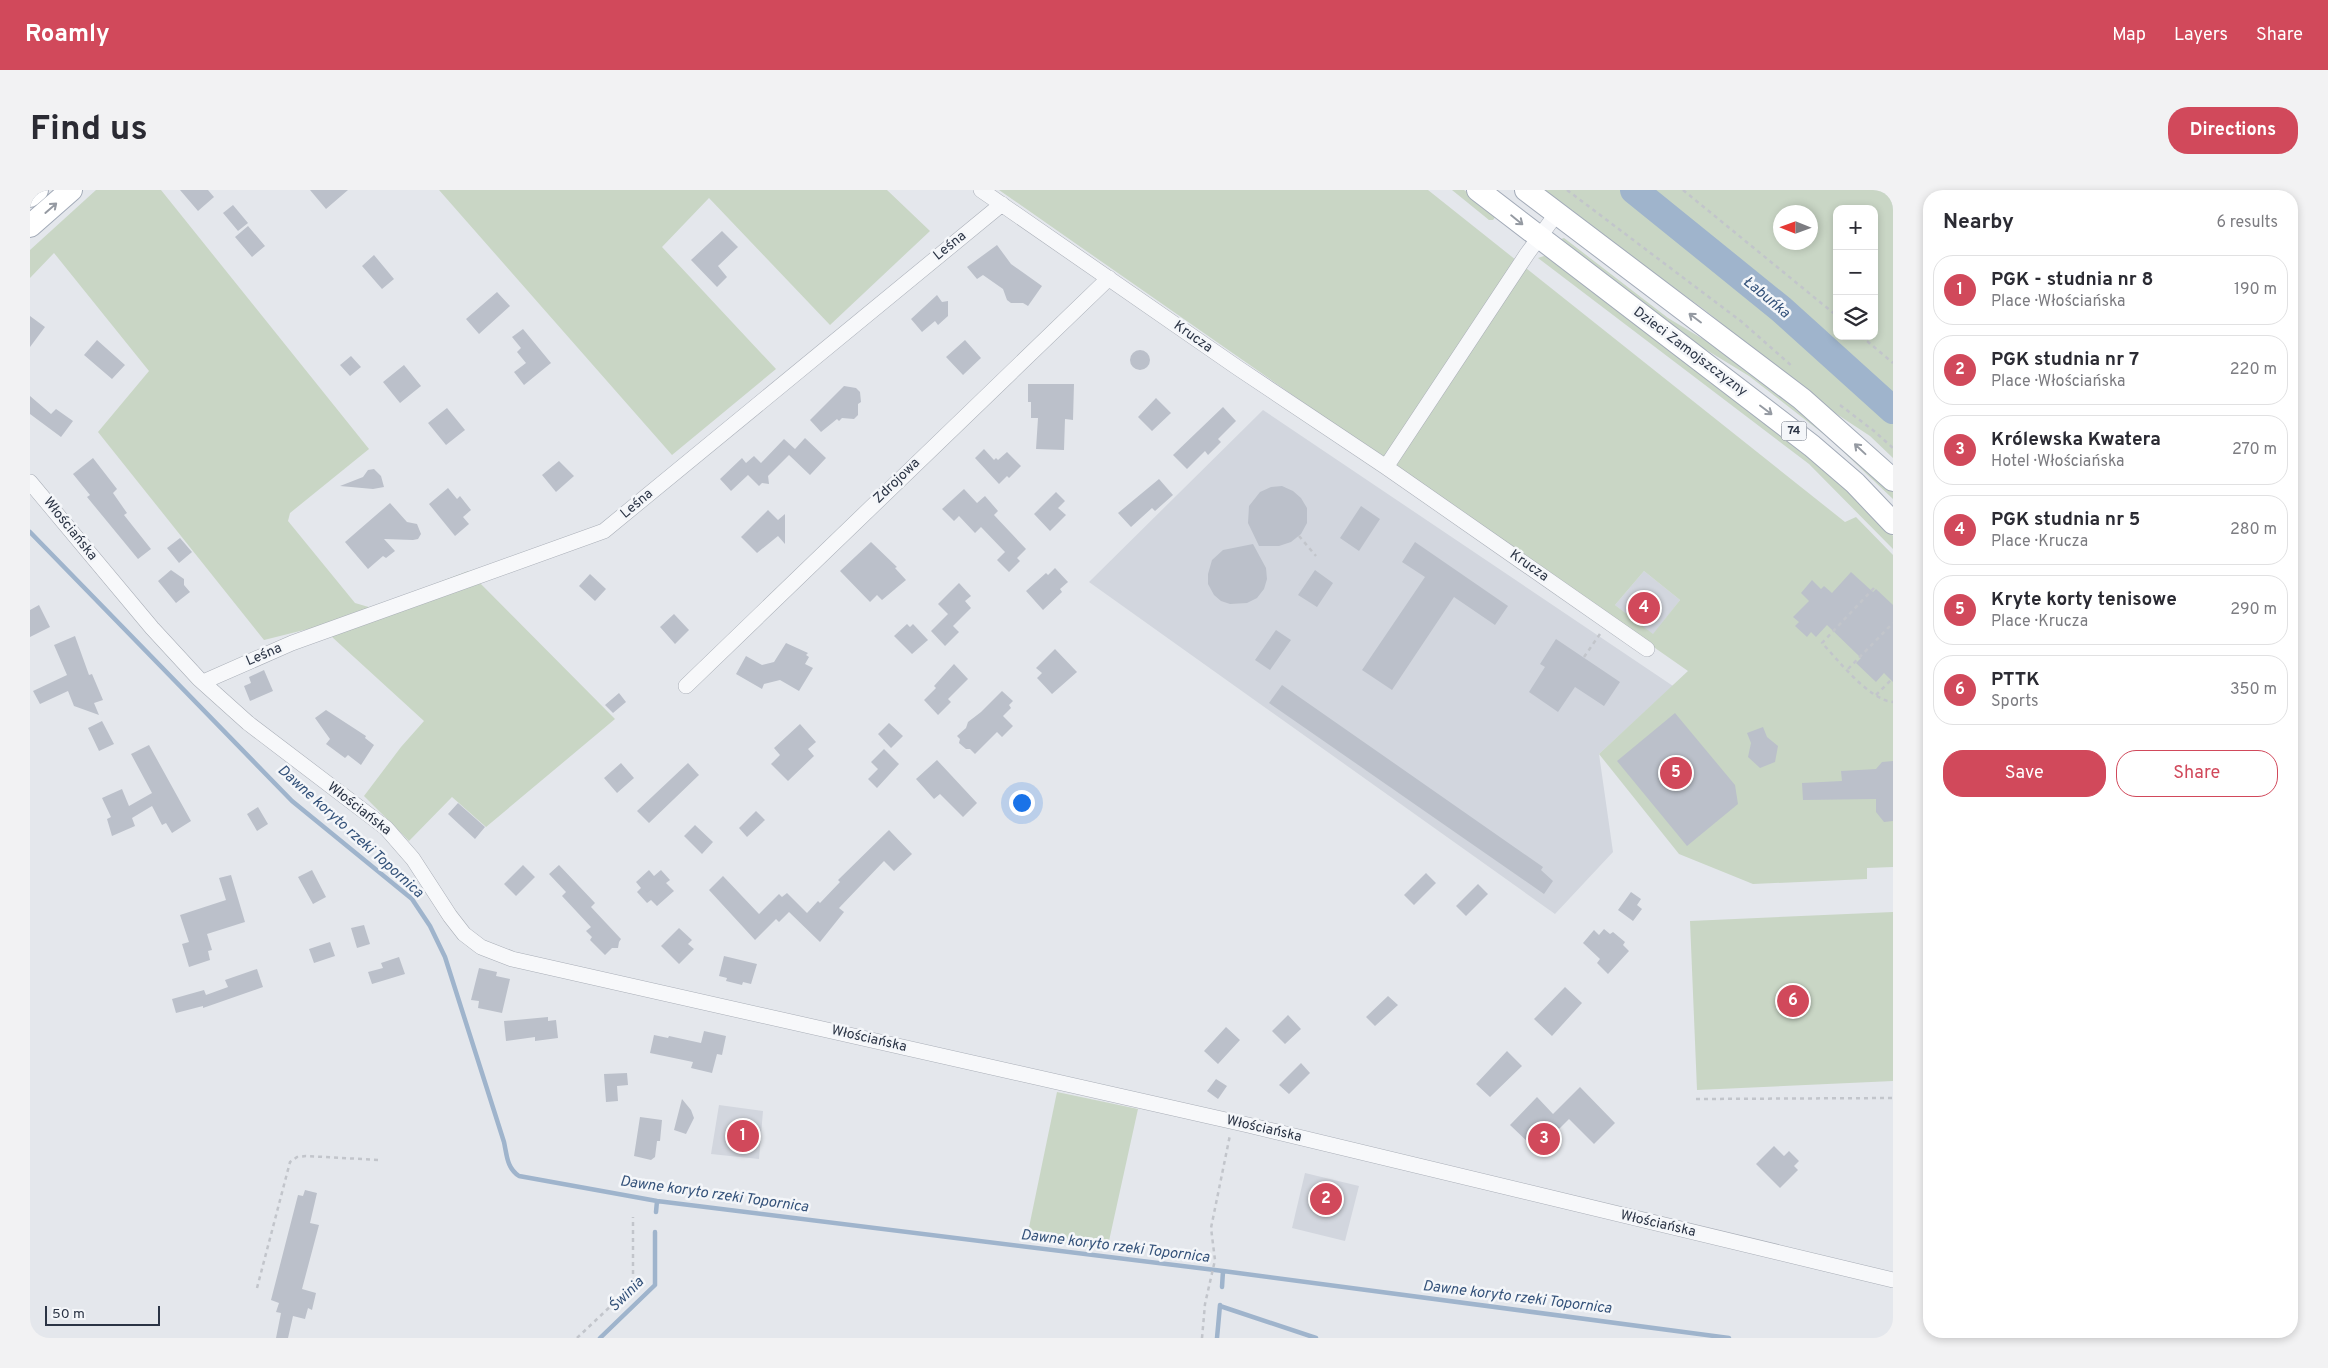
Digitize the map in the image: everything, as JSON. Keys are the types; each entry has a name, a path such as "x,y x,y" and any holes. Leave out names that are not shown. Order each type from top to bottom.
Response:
{"main road":[{"path":"30,196 37,190"},
{"path":"30,226 71,190"},
{"name":"Dzieci Zamojszczyzny","path":"1478,190 1812,446 1854,483 1893,523"},
{"name":"74","path":"1526,190 1802,399 1893,480"}],"street":[{"name":"Krucza","path":"981,190 1230,364 1386,467 1647,649"},
{"name":"Leśna","path":"202,682 292,643 604,531 1002,204"},
{"path":"1386,467 1538,237 1557,213"},
{"name":"Zdrojowa","path":"686,686 1109,278"},
{"name":"Włościańska","path":"30,482 152,628 202,682 264,735 386,828 413,859 464,934 481,947 512,959 1233,1122 1893,1280"}],"path":[{"path":"1567,190 1742,322 1798,371"},
{"path":"1683,190 1833,313"},
{"path":"1866,340 1893,362"},
{"path":"1834,402 1874,431 1893,448"},
{"path":"1299,536 1316,556"},
{"path":"1874,588 1822,642 1876,695 1893,702"},
{"path":"1584,658 1609,622"},
{"path":"1848,669 1893,623"},
{"path":"1876,695 1893,678"},
{"path":"1696,1098 1893,1098"},
{"path":"1202,1338 1210,1276 1215,1260 1211,1228 1233,1122"},
{"path":"257,1288 290,1162 297,1157 306,1156 380,1160"},
{"path":"577,1338 633,1285 633,1217"}],"shaded area":[{"path":"1263,410 1673,686 1599,754 1613,852 1555,914 1089,582"},
{"path":"1644,571 1680,600 1653,635 1615,605"},
{"path":"719,1105 763,1111 759,1159 711,1154"},
{"path":"1305,1173 1359,1186 1345,1241 1292,1228"}],"green space":[{"path":"96,190 161,190 369,449 290,513 288,521 355,603 372,608 468,571 615,719 486,827 452,797 409,841 364,796 401,747 424,721 320,626 264,640 98,432 149,371 54,253 30,278 30,250"},
{"path":"439,190 887,190 930,231 830,325 709,198 662,247 776,369 672,455"},
{"path":"999,190 1428,190 1845,522 1856,517 1893,555 1893,867 1867,868 1867,879 1753,884 1679,854 1599,754 1688,671","holes":["1644,571 1680,600 1653,634 1615,605"]},
{"path":"1452,190 1464,190 1497,215 1493,220 1489,220"},
{"path":"1541,190 1893,190 1893,458 1870,436 1826,407 1706,311"},
{"path":"1564,238 1668,318 1733,357 1865,464 1893,492 1893,499 1830,439 1749,376 1682,335 1561,243 1561,239"},
{"path":"1549,257 1816,460 1886,527 1893,536 1893,549 1809,464 1538,258"},
{"path":"1893,912 1893,1081 1697,1090 1690,921"},
{"path":"1057,1092 1138,1109 1107,1250 1027,1237"}],"building":[{"path":"180,190 208,190 214,197 198,211"},
{"path":"310,190 348,190 326,209"},
{"path":"233,205 248,223 238,231 223,213"},
{"path":"248,226 265,246 252,257 235,237"},
{"path":"722,231 738,247 718,266 727,277 717,287 691,260"},
{"path":"997,245 1011,264 1042,286 1028,306 1023,303 1011,303 1007,300 1003,289 983,275 977,279 967,267"},
{"path":"374,255 394,279 382,289 362,266"},
{"path":"497,292 510,306 479,334 466,319"},
{"path":"937,295 942,302 948,301 948,316 938,325 935,321 922,332 911,319"},
{"path":"30,316 45,327 30,347"},
{"path":"523,329 551,363 524,385 514,372 526,363 517,352 521,348 512,337"},
{"path":"97,340 125,365 112,379 84,355"},
{"path":"965,340 981,358 963,375 946,357"},
{"path":"1140,350 1147,353 1150,360 1147,367 1140,370 1133,367 1130,360 1133,353"},
{"path":"351,356 361,367 350,376 340,365"},
{"path":"404,365 421,386 400,403 383,382"},
{"path":"1028,384 1074,384 1073,420 1065,419 1064,450 1036,449 1038,418 1031,418 1031,402 1028,402"},
{"path":"844,386 856,388 860,392 861,402 858,404 858,415 854,419 842,418 839,421 837,419 821,432 810,420"},
{"path":"30,396 51,414 56,409 73,421 61,437 30,414"},
{"path":"1156,398 1171,413 1152,431 1138,417"},
{"path":"1223,407 1236,421 1218,439 1221,442 1208,455 1205,451 1187,469 1173,455"},
{"path":"447,408 465,430 446,445 428,423"},
{"path":"805,438 826,458 810,475 789,455 768,476 769,484 762,483 759,486 748,475 731,491 720,479 742,458 746,463 754,456 761,463 784,439 795,449"},
{"path":"984,449 994,460 996,458 998,460 1007,452 1021,466 1009,478 1007,476 999,484 975,458"},
{"path":"93,458 117,489 113,493 127,513 124,515 151,549 138,559 87,497 90,495 73,474"},
{"path":"559,461 574,476 556,492 542,475"},
{"path":"374,469 381,476 384,487 373,489 340,486 363,477 368,470"},
{"path":"1159,479 1173,495 1155,511 1152,508 1131,527 1118,513"},
{"path":"1282,486 1293,491 1301,498 1307,508 1307,523 1301,534 1291,542 1279,546 1259,546 1248,523 1249,506 1260,492 1271,487"},
{"path":"448,488 457,499 460,496 471,510 463,517 469,524 455,536 429,504"},
{"path":"964,489 977,503 985,496 998,511 994,515 1026,549 1017,558 1020,561 1009,572 997,560 1005,552 981,527 975,533 959,516 954,521 942,509"},
{"path":"1056,492 1065,501 1058,508 1066,515 1050,531 1034,514"},
{"path":"390,503 407,522 417,524 421,534 418,539 413,540 384,539 395,551 386,558 383,556 368,569 345,542"},
{"path":"1361,506 1380,519 1359,551 1340,538"},
{"path":"768,510 778,520 785,514 785,544 778,536 757,553 741,537"},
{"path":"180,538 192,552 179,563 167,548"},
{"path":"871,542 897,567 895,568 906,580 882,600 877,595 870,602 840,571"},
{"path":"1415,542 1508,606 1495,625 1454,597 1392,690 1362,670 1425,577 1402,562"},
{"path":"1253,544 1266,568 1267,579 1264,589 1257,598 1247,603 1230,604 1221,601 1214,595 1208,584 1208,574 1212,560 1223,550"},
{"path":"1055,568 1068,582 1060,589 1062,592 1043,610 1026,591 1046,573 1048,575"},
{"path":"171,570 184,579 184,585 190,592 176,603 158,581"},
{"path":"1315,570 1333,583 1317,607 1298,595"},
{"path":"1851,572 1873,592 1876,589 1893,605 1893,682 1884,673 1876,682 1856,663 1861,658 1827,625 1816,637 1811,632 1807,637 1795,626 1799,622 1793,617 1809,601 1801,593 1812,580 1821,589 1824,586 1832,593"},
{"path":"590,574 606,589 595,601 579,586"},
{"path":"959,583 971,596 965,601 971,608 953,626 959,632 945,646 931,631 948,614 938,604"},
{"path":"39,605 50,627 30,637 30,610"},
{"path":"674,614 689,630 675,644 660,627"},
{"path":"907,624 910,627 913,624 928,640 912,654 894,636"},
{"path":"1276,630 1291,640 1270,670 1255,660"},
{"path":"75,636 89,675 92,674 103,700 94,703 99,715 74,706 68,691 40,704 33,691 67,675 54,645"},
{"path":"1556,639 1620,682 1604,706 1575,687 1558,712 1529,692 1545,667 1540,664"},
{"path":"786,643 808,653 806,655 809,657 805,664 813,668 799,691 780,680 764,684 762,689 736,674 746,656 762,665 774,662"},
{"path":"1055,649 1077,672 1052,694 1037,678 1042,673 1036,668"},
{"path":"954,664 968,679 948,699 951,702 938,715 924,700 936,688 934,686"},
{"path":"264,670 273,691 250,701 244,686 251,683 249,677"},
{"path":"1282,685 1543,867 1541,870 1553,881 1544,894 1269,703"},
{"path":"1002,691 1013,701 1009,705 1011,708 1003,716 1013,726 1002,737 997,732 975,754 959,743 960,739 957,736 966,728 968,722"},
{"path":"619,693 626,702 613,713 605,705"},
{"path":"326,710 366,736 365,738 374,745 361,765 348,755 345,758 326,744 330,739 315,718"},
{"path":"1675,713 1735,785 1738,804 1687,846 1617,761"},
{"path":"102,721 114,744 99,751 88,728"},
{"path":"889,723 903,736 891,748 878,734"},
{"path":"800,724 816,742 808,749 814,756 788,781 771,764 780,755 774,748"},
{"path":"1763,727 1767,737 1778,746 1775,762 1760,768 1748,757 1751,743 1747,733"},
{"path":"149,745 191,821 172,833 166,823 162,825 152,806 132,818 135,826 112,836 107,819 111,817 102,798 122,789 129,806 152,793 131,754"},
{"path":"884,749 899,764 877,788 868,779 878,769 871,762"},
{"path":"937,760 977,803 963,817 940,794 934,799 916,779"},
{"path":"1893,761 1893,821 1884,822 1876,812 1876,799 1803,800 1802,783 1842,781 1841,771 1876,769 1882,762"},
{"path":"621,763 634,778 617,793 604,778"},
{"path":"688,763 699,775 649,823 637,811"},
{"path":"458,803 485,827 475,839 448,814"},
{"path":"258,807 268,824 257,831 247,814"},
{"path":"756,811 765,820 747,837 739,828"},
{"path":"695,825 713,842 702,854 684,836"},
{"path":"889,830 912,854 894,871 884,861 839,908 844,912 820,942 789,912 779,922 776,919 755,940 709,890 723,876 759,914 779,894 782,897 787,893 807,913 818,901 820,903 840,882 838,880"},
{"path":"523,865 535,877 516,896 504,884"},
{"path":"559,865 595,903 591,907 621,939 618,948 612,948 605,955 590,940 592,937 586,931 591,927 562,896 566,892 549,874"},
{"path":"312,870 326,897 313,904 298,877"},
{"path":"649,870 654,876 661,870 670,880 666,883 674,891 657,906 651,900 647,903 637,892 641,888 636,882"},
{"path":"1426,873 1436,883 1414,905 1404,895"},
{"path":"231,875 245,922 207,934 212,950 208,951 210,960 189,967 182,944 189,942 180,915 226,900 219,878"},
{"path":"1478,884 1488,894 1466,916 1456,906"},
{"path":"1631,892 1641,899 1637,905 1642,909 1633,921 1618,910"},
{"path":"364,925 370,944 357,948 351,928"},
{"path":"679,928 692,940 688,944 694,949 679,964 661,946"},
{"path":"1604,929 1610,934 1613,932 1625,942 1623,945 1629,951 1608,974 1597,963 1600,959 1583,943 1594,930 1599,935"},
{"path":"330,942 335,956 314,963 309,949"},
{"path":"724,956 757,964 751,984 743,982 742,985 726,981 727,978 719,976"},
{"path":"399,957 405,974 372,984 368,972 383,968 381,963"},
{"path":"479,968 497,972 496,976 510,979 502,1013 478,1008 479,1001 471,1000"},
{"path":"257,969 263,987 203,1008 203,1006 176,1013 172,999 204,990 206,995 228,987 225,980"},
{"path":"1565,987 1582,1003 1552,1036 1534,1019"},
{"path":"1388,996 1398,1005 1375,1026 1366,1017"},
{"path":"1288,1015 1301,1029 1285,1044 1272,1031"},
{"path":"548,1017 548,1021 556,1020 558,1038 535,1041 535,1037 506,1041 504,1021"},
{"path":"1226,1027 1240,1040 1218,1064 1204,1051"},
{"path":"704,1031 726,1036 722,1055 717,1054 712,1073 691,1068 693,1062 650,1053 654,1035 668,1038 669,1036 701,1043"},
{"path":"1507,1051 1522,1066 1490,1097 1476,1084"},
{"path":"1301,1063 1310,1073 1289,1094 1279,1085"},
{"path":"627,1073 628,1085 617,1086 618,1101 606,1102 604,1074"},
{"path":"1216,1079 1227,1086 1218,1099 1207,1091"},
{"path":"1580,1087 1615,1123 1594,1144 1569,1119 1553,1135 1555,1138 1545,1148 1538,1140 1532,1146 1510,1125 1537,1097 1553,1114"},
{"path":"682,1099 691,1110 694,1118 686,1134 674,1130"},
{"path":"640,1117 662,1120 660,1141 657,1141 655,1157 651,1160 634,1156"},
{"path":"1774,1146 1784,1156 1789,1151 1799,1161 1794,1166 1798,1170 1780,1188 1756,1164"},
{"path":"305,1190 317,1193 310,1223 319,1225 302,1289 316,1293 312,1310 308,1308 305,1319 293,1316 288,1338 276,1338 281,1313 276,1312 279,1303 271,1300 298,1195 303,1196"}],"waterway":[{"name":"Łabuńka","path":"1634,190 1781,309 1893,410"},
{"name":"Dawne koryto rzeki Topornica","path":"30,532 292,801 412,899 430,926 445,957 504,1142 508,1161 512,1169 519,1176 657,1201 1223,1271 1729,1338"},
{"name":"Świnia","path":"656,1212 657,1201"},
{"name":"Świnia","path":"600,1338 655,1285 655,1232"},
{"path":"1222,1287 1223,1271"},
{"path":"1217,1338 1220,1305"},
{"path":"1220,1306 1316,1338"}],"place":[{"name":"PGK studnia nr 5","path":"1644,608"},
{"name":"Kryte korty tenisowe","path":"1676,773"},
{"name":"PTTK","path":"1793,1001"},
{"name":"PGK - studnia nr 8","path":"743,1136"},
{"name":"Królewska Kwatera","path":"1544,1139"},
{"name":"PGK studnia nr 7","path":"1326,1199"}]}
